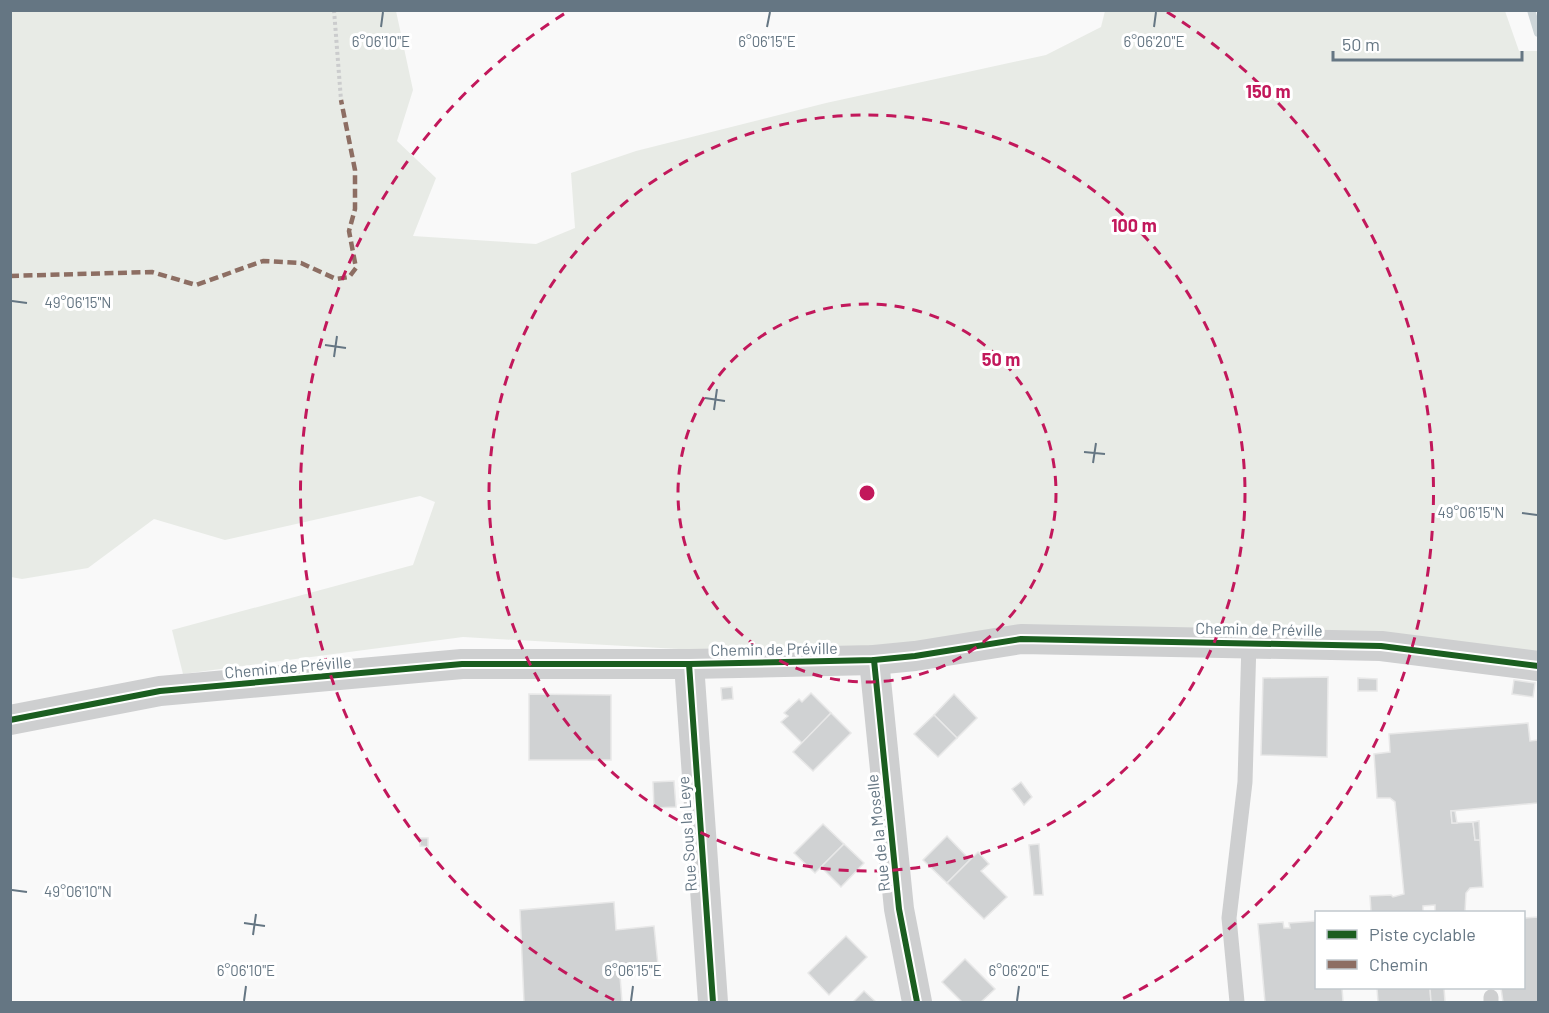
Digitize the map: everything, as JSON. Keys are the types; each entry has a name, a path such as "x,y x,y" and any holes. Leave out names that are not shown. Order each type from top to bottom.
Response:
{"street":[{"name":"Chemin de Préville","path":"10,720 160,691 462,664 688,664 874,660 915,656 1021,639 1381,646 1539,666"},
{"name":"Rue de la Moselle","path":"874,660 899,909 917,1002"},
{"name":"Rue Sous la Leye","path":"688,664 713,1002"}],"lane":[{"path":"1237,1002 1229,918 1245,782 1249,642"}],"path":[{"path":"334,10 341,100"}],"shaded area":[{"path":"10,11 396,11 413,90 397,141 436,178 413,236 536,244 575,228 571,173 636,151 826,103 1046,55 1101,27 1105,11 1505,11 1519,51 1538,51 1538,666 1249,642 874,660 463,637 183,674 172,630 413,565 435,502 420,496 225,540 154,519 88,568 22,579 11,577"}],"building":[{"path":"1328,677 1327,757 1261,755 1263,678"},
{"path":"1358,678 1377,679 1377,691 1358,691"},
{"path":"1514,680 1535,683 1533,697 1512,694"},
{"path":"732,687 733,699 722,700 721,688"},
{"path":"811,693 831,713 802,743 781,722 788,716 784,713 799,699 802,702"},
{"path":"529,694 611,695 611,760 529,760"},
{"path":"954,694 977,718 957,738 934,715"},
{"path":"831,713 851,733 813,771 793,752"},
{"path":"934,715 957,738 938,757 914,734"},
{"path":"1528,723 1530,741 1538,740 1538,803 1451,811 1452,823 1473,822 1475,840 1480,840 1483,887 1470,888 1466,893 1465,911 1435,911 1435,905 1423,906 1423,911 1371,911 1370,896 1391,895 1393,897 1404,894 1395,802 1390,798 1377,798 1374,754 1390,752 1389,734"},
{"path":"674,781 676,807 654,808 653,782"},
{"path":"1021,782 1032,797 1024,805 1012,789"},
{"path":"1451,811 1455,811 1457,823 1452,823"},
{"path":"1479,821 1480,840 1475,840 1473,822"},
{"path":"823,824 844,844 815,873 794,853"},
{"path":"947,836 970,860 947,883 923,860"},
{"path":"420,838 428,838 428,847 420,846"},
{"path":"844,844 864,863 841,887 821,867"},
{"path":"1039,844 1043,895 1034,895 1029,845"},
{"path":"978,852 989,864 981,871 1007,897 984,919 947,883"},
{"path":"614,902 616,930 654,926 659,975 620,976 622,1002 524,1002 520,910"},
{"path":"1538,917 1538,1002 1503,1002 1501,989 1525,989 1525,918"},
{"path":"1315,921 1315,989 1342,989 1343,1002 1265,1002 1258,924 1283,922 1284,928 1290,928 1289,923"},
{"path":"846,936 867,957 829,995 808,973"},
{"path":"965,959 995,989 981,1002 962,1002 942,982"},
{"path":"1377,989 1430,989 1431,1002 1378,1002"},
{"path":"1430,989 1444,989 1445,1002 1431,1002"},
{"path":"864,991 876,1002 853,1002"}],"waterway":[{"path":"1531,10 1538,33"}],"marked path":[{"path":"10,276 152,272 196,285 263,261 301,263 336,279 349,277 356,268 349,231 355,209 355,170 341,100"}],"cycle path":[{"path":"10,720 160,691 462,664 689,664 874,660 915,656 1021,639 1381,646 1538,666"},
{"path":"874,660 899,909 917,1002"},
{"path":"689,664 713,1002"}]}
